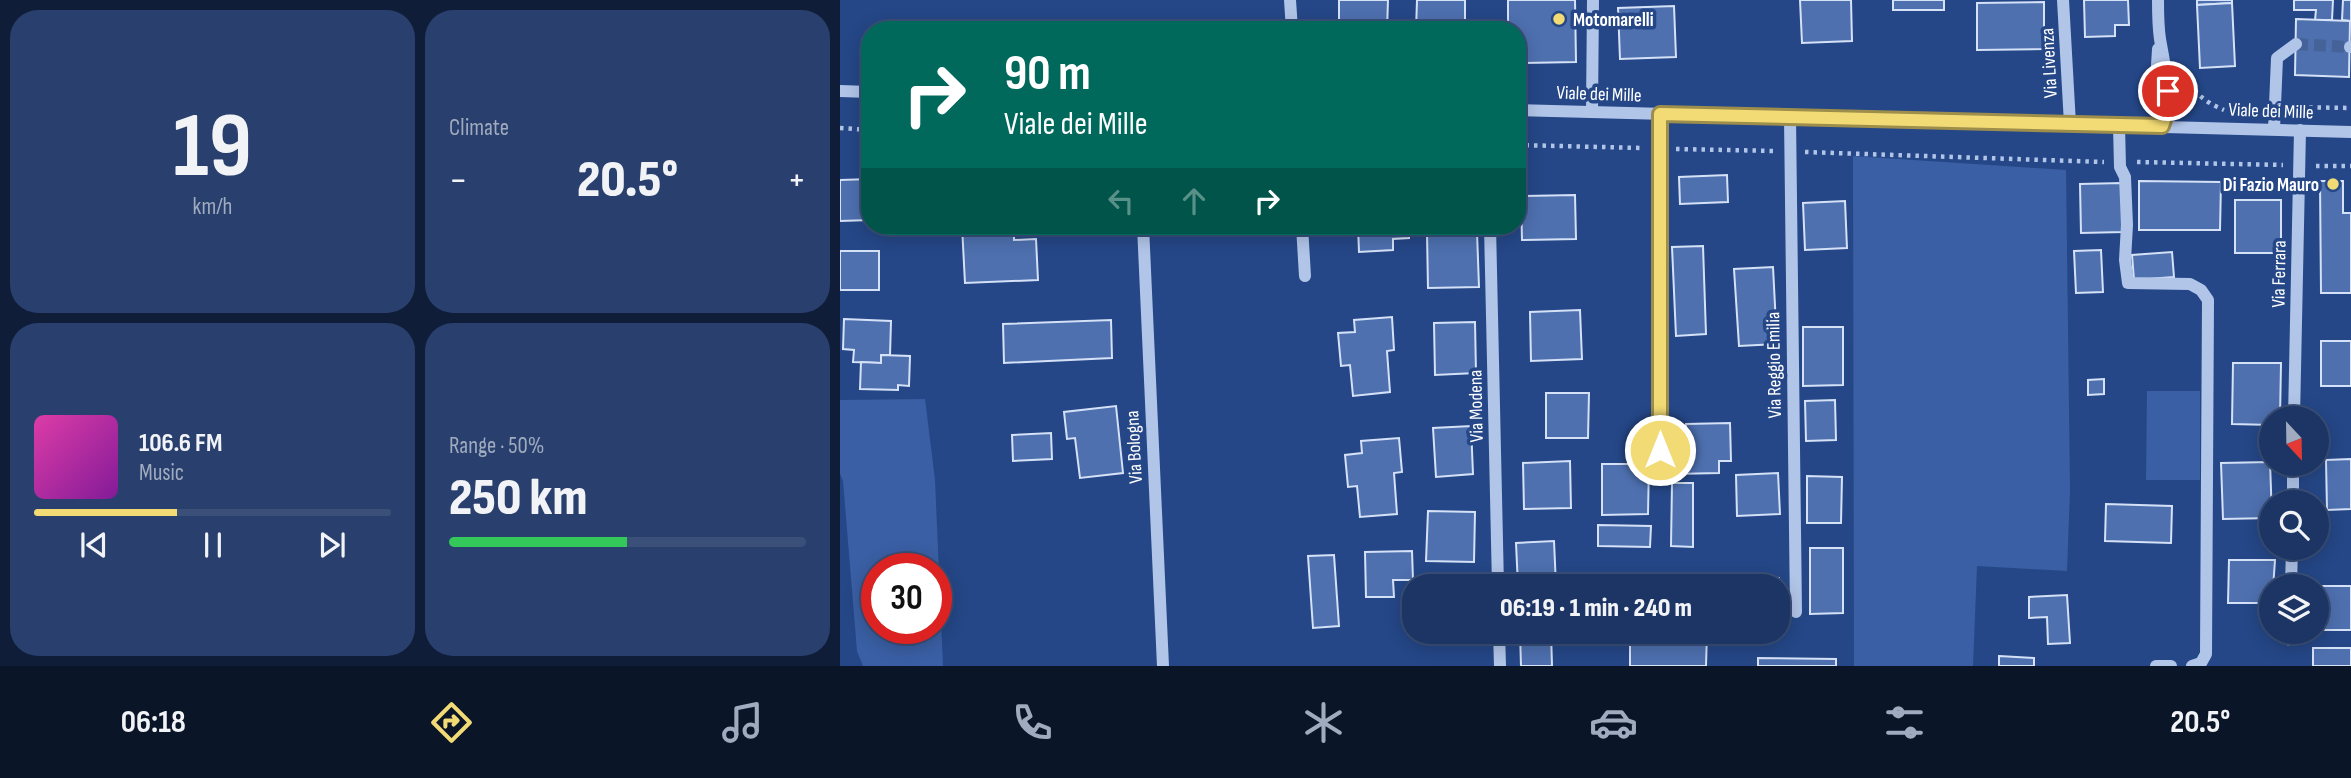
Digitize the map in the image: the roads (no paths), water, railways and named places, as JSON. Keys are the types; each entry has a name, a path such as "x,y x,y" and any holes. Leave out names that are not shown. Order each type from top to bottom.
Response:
{"street":[{"path":"1290,0 1291,21"},
{"path":"1592,112 1593,0"},
{"name":"Via Livenza","path":"2063,0 2070,124"},
{"path":"2158,0 2168,91 2168,108 2162,126"},
{"path":"2274,130 2277,58 2296,44"},
{"path":"840,92 861,92"},
{"name":"Viale dei Mille","path":"1526,110 2351,132"},
{"path":"1660,114 1660,450"},
{"name":"Via Reggio Emilia","path":"1790,117 1796,612"},
{"path":"2119,125 2120,162 2125,177 2125,260 2128,283 2190,285 2201,290 2207,300 2209,314 2206,654 2201,663 2192,666"},
{"name":"Via Ferrara","path":"2294,406 2300,130"},
{"name":"Via Bologna","path":"1143,235 1163,666"},
{"path":"1303,235 1306,276"},
{"name":"Via Modena","path":"1490,235 1498,574"},
{"path":"1499,644 1500,666"},
{"path":"2156,666 2171,666"}],"tunnel":[{"path":"2296,44 2350,47"}],"place":[{"name":"Motomarelli","path":"1559,19"},
{"name":"Di Fazio Mauro","path":"2333,184"}]}
